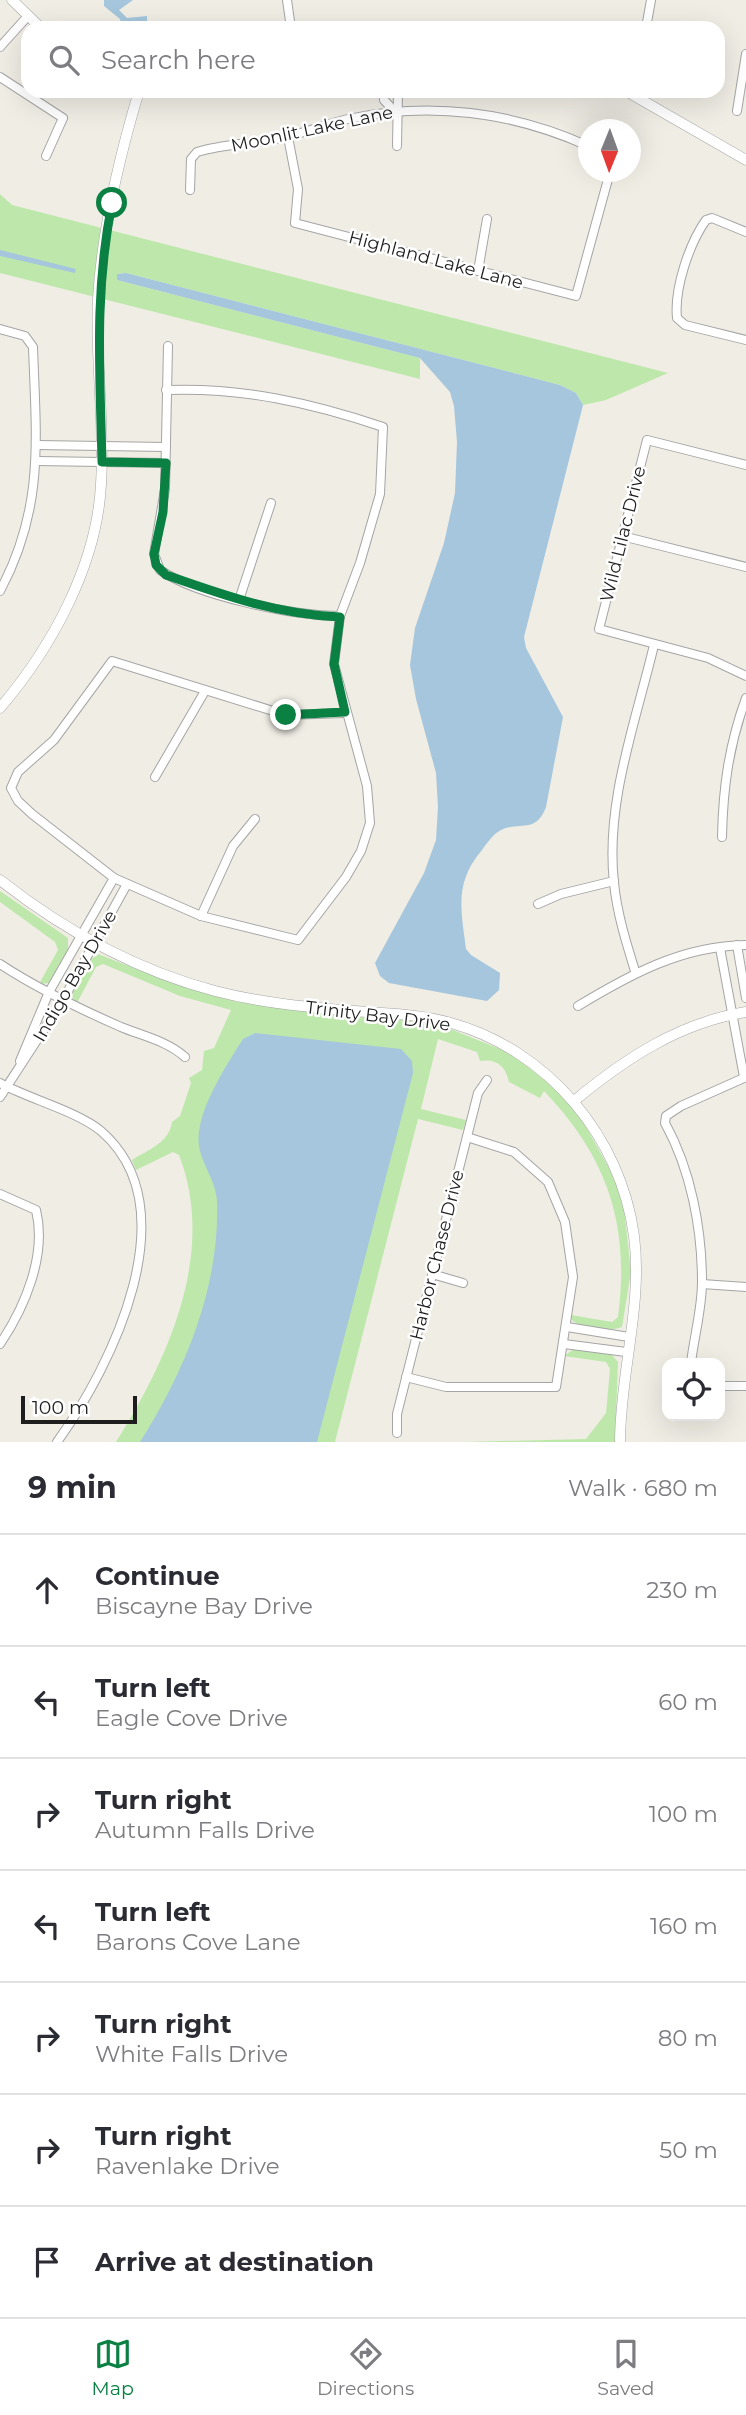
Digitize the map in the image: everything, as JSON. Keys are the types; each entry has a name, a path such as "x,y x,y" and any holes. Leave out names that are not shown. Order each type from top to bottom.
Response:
{"street":[{"path":"12,0 32,21"},
{"path":"287,0 290,21"},
{"path":"647,21 651,0"},
{"path":"23,21 27,17"},
{"path":"0,47 21,24"},
{"path":"737,111 746,54"},
{"path":"0,78 21,92"},
{"path":"31,98 62,118 46,156"},
{"path":"0,708 54,631 79,577 98,515 102,462 98,325 100,272 112,203 137,98"},
{"path":"384,98 395,112"},
{"path":"397,98 397,146"},
{"path":"638,98 731,154 746,160"},
{"name":"Moonlit Lake Lane","path":"190,190 191,159 197,152 288,137 348,119 419,109 478,113 542,127 578,142"},
{"name":"Highland Lake Lane","path":"288,137 298,189 295,223 576,296 607,182"},
{"path":"746,232 712,218 706,220 676,306 677,318 685,325 746,340"},
{"path":"478,271 487,219"},
{"path":"0,329 25,336 33,346 37,445 36,485 24,533 0,591"},
{"path":"168,346 166,463 163,512 154,554 156,565 166,575 239,600 296,613 340,617"},
{"path":"166,390 242,391 296,402 383,427 380,494 360,563 340,617 334,664 345,712 368,786 370,823 361,851 346,877 298,940 201,916 114,878 55,835 18,801 12,788 18,772 54,740 112,661 286,715 345,712"},
{"name":"Wild Lilac Drive","path":"654,645 599,629 647,440 746,465"},
{"path":"37,445 166,447"},
{"path":"37,461 166,463"},
{"path":"239,600 271,503"},
{"path":"622,536 746,567"},
{"path":"635,971 614,881 614,831 622,772 654,645 708,658 746,676"},
{"path":"0,695 22,679"},
{"path":"155,777 205,691"},
{"path":"722,837 722,801 731,740 746,698"},
{"path":"201,916 233,846 254,819"},
{"name":"Indigo Bay Drive","path":"19,1064 49,992 114,878"},
{"name":"Trinity Bay Drive","path":"0,880 93,944 184,982 250,999 452,1023 518,1054 543,1071 574,1101 604,1145 627,1201 636,1260 620,1442"},
{"path":"538,904 561,894 614,881"},
{"name":"Indigo Bay Drive","path":"0,1097 3,1084 34,1047 63,1000 127,884"},
{"path":"578,1006 635,971 686,954 742,945 746,998"},
{"path":"692,1358 702,1284 699,1230 688,1182 665,1123 666,1116 681,1106 745,1077 720,948"},
{"path":"0,964 63,1000 174,1047 185,1057"},
{"path":"574,1101 618,1066 663,1038 716,1017 746,1012"},
{"name":"Harbor Chase Drive","path":"397,1433 397,1414 478,1093 487,1080"},
{"path":"3,1084 100,1130 127,1160 142,1217 141,1253 132,1293 102,1367 57,1442"},
{"path":"406,1377 446,1387 556,1387 573,1277 565,1222 548,1182 514,1152 467,1137"},
{"path":"0,1194 36,1210 40,1227 38,1254 29,1287 11,1328 0,1344"},
{"path":"432,1274 463,1283"},
{"path":"702,1284 746,1287"},
{"path":"567,1327 629,1337"},
{"path":"564,1344 626,1352"},
{"path":"725,1386 746,1386"}],"green space":[{"path":"0,194 12,205 668,373 606,400 583,405 576,393 560,385 126,273 117,274 117,280 420,358 420,379 0,273"},
{"path":"0,891 68,938 68,949 49,983 39,984 58,950 55,942 0,902"},
{"path":"98,954 174,984 237,1002 438,1024 505,1051 528,1067 559,1092 581,1118 614,1177 624,1208 631,1272 622,1327 595,1329 571,1319 571,1315 612,1322 618,1317 621,1284 621,1252 610,1195 584,1142 544,1091 540,1098 509,1082 499,1064 480,1061 477,1052 438,1039 421,1109 466,1120 463,1130 418,1119 335,1442 116,1442 169,1341 189,1267 192,1230 189,1192 179,1155 173,1152 136,1170 132,1160 163,1140 172,1122 180,1116 191,1083 189,1078 202,1070 204,1051 214,1048 231,1010 180,996 103,964 96,967 77,1003 71,996 72,991 90,960"},
{"path":"574,1349 611,1354 618,1362 615,1442 464,1442 586,1439 606,1413 610,1369 606,1362 564,1356"}],"water":[{"path":"104,0 133,0 119,10 127,18 147,16 147,21 120,21 104,6"},
{"path":"0,250 76,269 75,273 0,256"},
{"path":"126,273 560,385 576,393 583,405 524,637 526,648 563,717 546,807 532,824 501,830 493,836 473,862 463,885 461,909 466,949 500,973 499,990 487,1001 389,983 380,976 375,963 424,873 436,840 436,773 416,699 410,665 415,628 444,543 455,493 457,442 450,392 420,358 117,280 117,274"},
{"path":"255,1033 401,1049 412,1061 413,1073 317,1442 140,1442 185,1357 206,1296 213,1265 217,1201 200,1151 199,1138 205,1108 243,1039"}],"route":[{"path":"112,203 102,252 98,302 102,462 166,463 163,512 154,554 156,565 166,575 261,606 340,617 334,664 345,712 286,715"}]}
